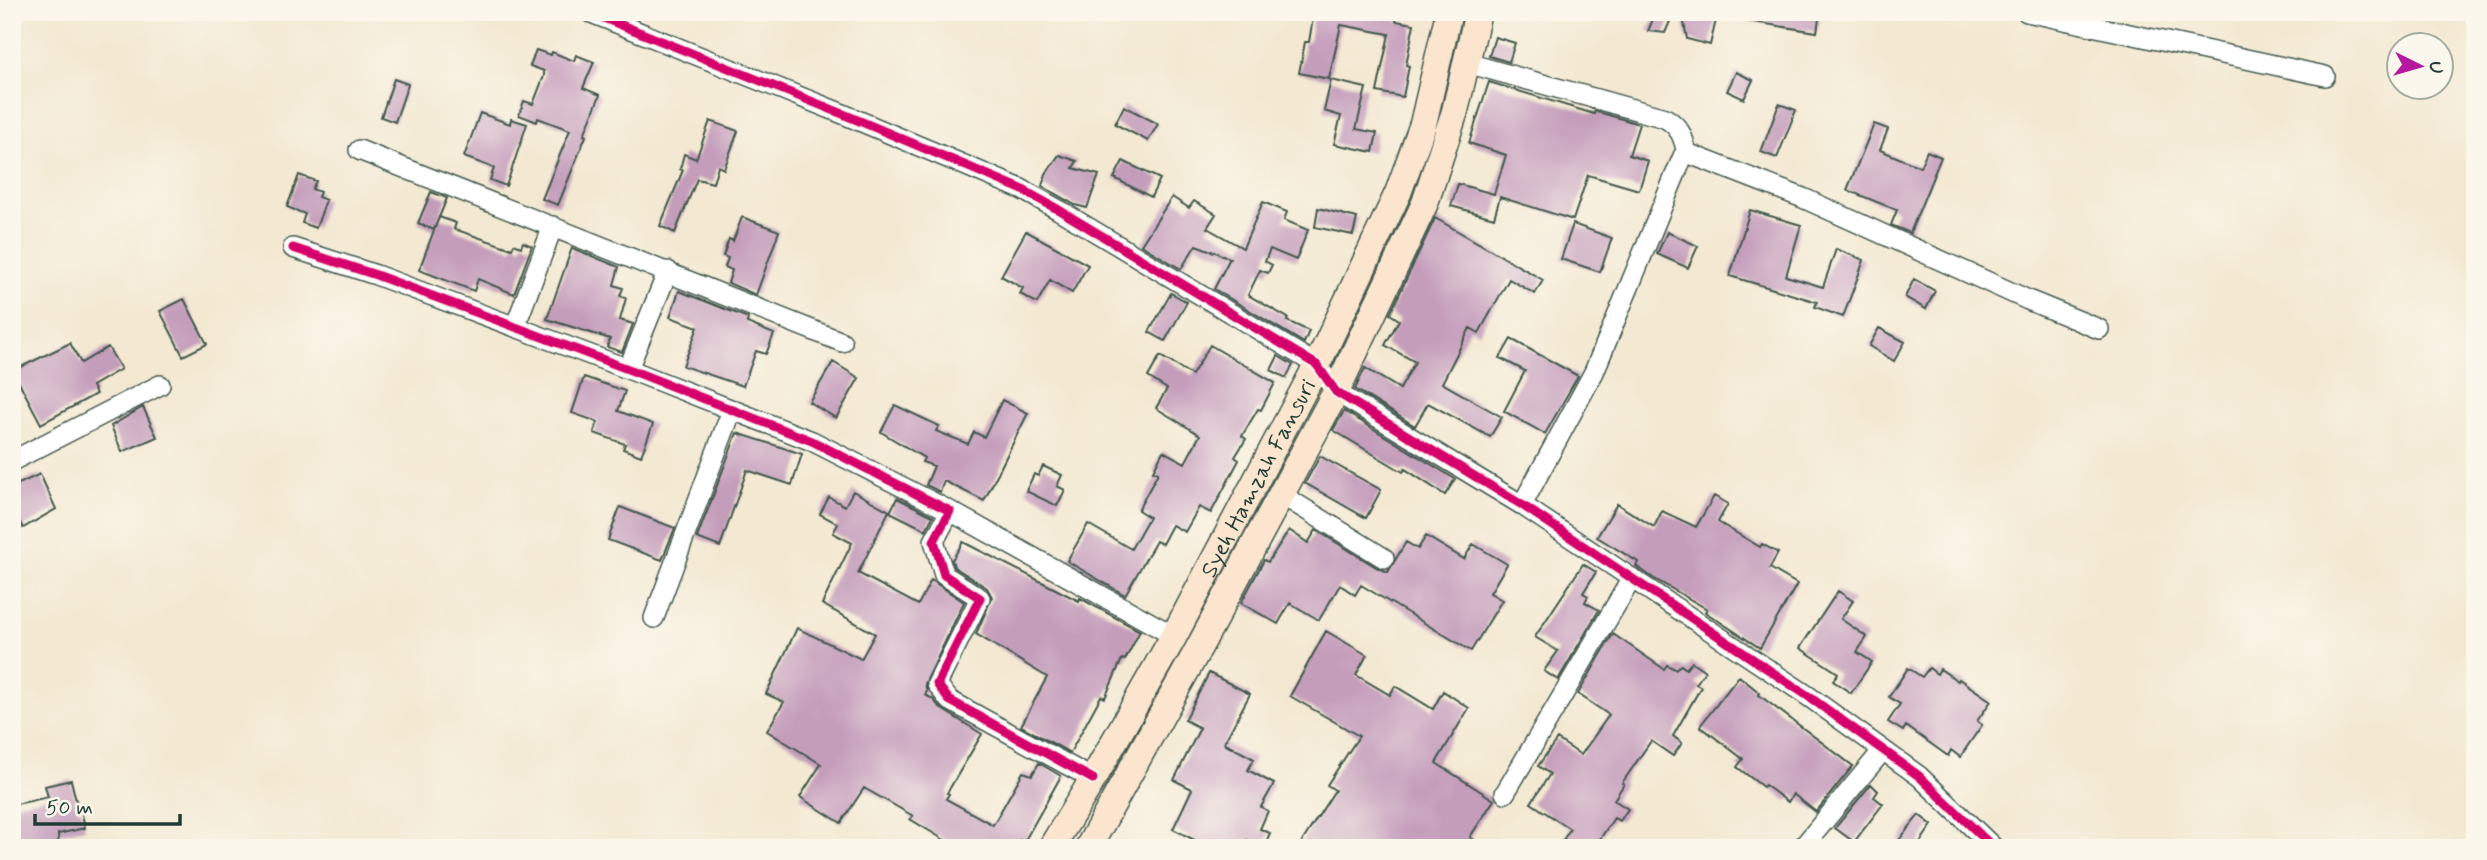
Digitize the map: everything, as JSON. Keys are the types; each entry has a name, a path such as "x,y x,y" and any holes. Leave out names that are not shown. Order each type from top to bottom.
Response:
{"main road":[{"name":"Syeh Hamzah Fansuri","path":"1051,848 1174,636 1317,365 1398,193 1423,124 1449,12"},
{"name":"Syeh Hamzah Fansuri","path":"1088,848 1336,392 1425,203 1455,111 1476,13"}],"street":[{"path":"589,12 1021,189 1317,365 1336,392 1522,505 1808,696 1919,776 1994,848"},
{"path":"2027,12 2325,76"},
{"path":"1467,63 1665,118 1677,125 1687,153"},
{"path":"359,150 842,342"},
{"path":"1687,153 1803,198 2099,329"},
{"path":"1522,505 1594,372 1683,156 1687,153"},
{"path":"515,327 553,226"},
{"path":"293,248 376,275 813,441 950,511 1174,636"},
{"path":"628,369 668,271"},
{"path":"12,461 160,386"},
{"path":"654,618 732,410"},
{"path":"1282,495 1384,558"},
{"path":"950,511 934,541 944,575 981,598 937,684 949,699 1093,779"},
{"path":"1504,793 1632,578"},
{"path":"1802,848 1883,750"}],"building":[{"path":"1314,12 1397,12 1396,21 1414,24 1403,97 1377,92 1389,34 1341,25 1329,79 1299,73 1305,42 1309,42"},
{"path":"1656,12 1674,12 1665,33 1648,31"},
{"path":"1682,12 1718,12 1710,45 1687,39"},
{"path":"1747,12 1820,12 1817,32 1747,21"},
{"path":"1495,37 1515,43 1509,62 1489,56"},
{"path":"536,50 551,55 552,52 574,61 576,55 594,62 583,88 600,95 558,205 542,199 570,130 538,118 537,122 519,115 524,101 533,104 544,76 544,71 530,66"},
{"path":"1736,72 1753,80 1744,99 1727,91"},
{"path":"394,79 408,84 395,122 381,117"},
{"path":"1331,80 1366,88 1356,129 1377,133 1373,152 1334,144 1341,116 1324,111"},
{"path":"1489,82 1594,114 1595,111 1639,124 1629,155 1648,161 1639,190 1588,175 1573,220 1500,197 1494,218 1451,206 1458,184 1494,194 1506,155 1469,143"},
{"path":"1779,104 1796,110 1777,158 1761,152"},
{"path":"1124,106 1158,124 1148,141 1115,124"},
{"path":"480,113 510,124 511,119 527,124 506,186 490,180 494,168 464,157"},
{"path":"710,121 738,131 724,169 718,166 713,183 697,179 675,233 660,226 683,170 680,169 684,154 696,159"},
{"path":"1874,124 1888,129 1880,150 1920,167 1927,151 1941,157 1910,233 1891,225 1897,210 1847,190"},
{"path":"1059,155 1077,161 1073,168 1099,175 1087,208 1075,205 1042,186 1046,174"},
{"path":"1123,161 1160,179 1151,197 1114,178"},
{"path":"299,175 316,181 312,189 320,192 318,197 326,200 316,228 302,223 305,214 287,207"},
{"path":"431,192 447,198 434,230 418,223"},
{"path":"1172,197 1189,208 1194,201 1216,214 1207,228 1243,248 1263,202 1287,212 1284,220 1308,230 1296,260 1270,249 1265,261 1272,265 1268,273 1260,270 1248,295 1288,318 1287,321 1309,331 1304,343 1214,289 1230,258 1196,245 1181,269 1141,245"},
{"path":"1318,208 1357,218 1353,235 1315,227"},
{"path":"1750,210 1801,225 1786,276 1823,287 1836,249 1864,260 1843,317 1815,307 1817,302 1730,276"},
{"path":"439,217 456,223 454,229 512,249 514,244 521,247 523,242 532,246 514,294 478,279 474,291 419,270"},
{"path":"742,217 779,231 756,295 728,283 732,270 725,267 728,258 723,256 729,239 733,241"},
{"path":"1435,218 1543,280 1535,294 1509,279 1479,333 1470,328 1442,383 1502,417 1490,437 1428,403 1415,426 1355,389 1365,368 1400,389 1415,362 1385,345 1399,320 1390,314"},
{"path":"1573,224 1612,238 1600,272 1561,259"},
{"path":"1026,231 1088,265 1072,293 1050,280 1037,303 1020,294 1023,288 1001,276"},
{"path":"1667,232 1698,246 1688,268 1657,254"},
{"path":"572,248 619,267 614,285 623,288 620,296 626,298 620,320 633,324 622,352 607,347 610,339 547,319"},
{"path":"1914,279 1935,291 1926,309 1905,297"},
{"path":"679,291 748,318 747,323 774,334 766,354 756,351 743,386 683,366 698,327 670,317"},
{"path":"1171,293 1187,302 1165,341 1149,332"},
{"path":"184,299 207,344 183,356 160,311"},
{"path":"1879,328 1905,342 1894,361 1869,346"},
{"path":"1511,339 1578,376 1545,434 1504,411 1525,371 1500,358"},
{"path":"70,343 81,363 108,347 121,369 92,386 96,394 41,424 13,371"},
{"path":"1210,345 1275,383 1261,410 1258,409 1242,436 1246,439 1235,457 1239,460 1211,513 1199,507 1185,532 1172,525 1162,544 1156,541 1125,595 1067,561 1088,524 1131,549 1149,517 1138,510 1158,473 1153,471 1163,451 1185,463 1200,435 1156,408 1167,389 1148,377 1160,356 1192,375"},
{"path":"1278,356 1293,365 1286,378 1271,370"},
{"path":"833,362 859,378 836,418 809,402"},
{"path":"584,377 625,391 618,411 653,424 641,456 623,449 625,444 594,433 598,422 572,413"},
{"path":"1002,400 1028,413 984,501 944,481 940,492 926,485 934,466 922,462 924,458 881,432 895,405 939,426 936,431 968,444 974,432 984,437"},
{"path":"143,407 157,437 122,452 111,426"},
{"path":"1344,411 1455,479 1445,495 1405,469 1403,472 1333,430"},
{"path":"737,433 802,454 792,485 747,470 720,547 697,538"},
{"path":"1320,456 1381,490 1366,518 1305,483"},
{"path":"1043,466 1062,475 1057,486 1065,490 1057,506 1026,491 1034,474 1038,476"},
{"path":"40,474 56,509 23,528 12,507 12,487"},
{"path":"853,491 889,511 858,573 918,605 931,580 964,602 925,684 925,695 933,699 940,708 982,734 946,799 993,825 1023,772 1032,775 1039,763 1061,776 1024,842 1019,840 1014,848 942,848 946,841 910,819 913,816 864,788 841,823 800,797 821,764 767,731 784,702 766,694 797,628 861,659 875,634 822,604 852,543 833,533 838,524 820,514 829,497 845,506"},
{"path":"1714,496 1728,504 1718,522 1760,547 1762,544 1778,553 1770,568 1797,584 1760,648 1705,612 1707,609 1653,578 1636,566 1638,562 1597,537 1617,504 1654,527 1662,511 1696,527"},
{"path":"897,498 933,516 926,530 890,512"},
{"path":"620,507 675,528 662,560 608,540"},
{"path":"1289,530 1308,543 1316,530 1388,572 1406,542 1418,549 1426,536 1464,559 1473,544 1507,564 1490,593 1502,600 1471,651 1361,585 1355,595 1340,585 1319,620 1290,603 1278,624 1241,603 1264,560 1268,562"},
{"path":"963,542 1079,601 1080,598 1140,631 1125,660 1122,659 1105,698 1101,696 1070,753 1021,726 1047,677 976,634 992,597 987,588 954,567 952,560"},
{"path":"1583,564 1596,572 1583,593 1588,596 1585,602 1599,610 1558,680 1544,671 1558,651 1535,637"},
{"path":"1838,591 1853,601 1841,619 1867,637 1857,652 1872,662 1851,693 1833,681 1838,673 1800,648"},
{"path":"1326,631 1367,655 1356,675 1390,695 1395,686 1433,709 1443,691 1469,708 1436,763 1494,800 1470,837 1484,848 1298,848 1335,790 1327,785 1359,736 1290,696"},
{"path":"1613,634 1664,669 1667,665 1675,669 1681,665 1686,669 1692,662 1705,671 1696,684 1701,687 1673,736 1682,743 1673,756 1651,741 1622,783 1624,784 1614,800 1628,809 1620,821 1614,818 1594,848 1558,848 1570,829 1531,803 1550,774 1538,766 1557,739 1581,755 1609,715 1578,694"},
{"path":"1908,668 1922,677 1929,668 1937,674 1940,669 1991,701 1977,721 1982,725 1960,757 1951,750 1948,756 1906,726 1903,731 1888,722 1900,704 1889,697"},
{"path":"1209,673 1250,694 1224,743 1254,759 1248,770 1274,784 1261,807 1268,811 1260,829 1270,833 1264,847 1247,840 1243,848 1210,848 1173,829 1192,789 1174,780 1200,728 1185,720"},
{"path":"1739,676 1760,693 1759,695 1853,766 1816,812 1793,794 1788,802 1765,785 1763,787 1737,767 1743,759 1700,726"},
{"path":"71,780 85,828 58,834 59,848 17,848 17,843 12,844 12,805 48,797 45,786"},
{"path":"1871,784 1878,791 1874,797 1883,804 1854,842 1835,828"},
{"path":"1919,815 1932,825 1916,848 1909,848 1899,840"}],"cycle path":[{"path":"589,12 843,114 1021,189 1059,210 1317,365 1336,392 1522,505 1808,696 1919,776 1994,848"},
{"path":"293,248 376,275 812,441 950,511 934,541 944,575 980,598 937,684 949,700 1093,779"}]}
